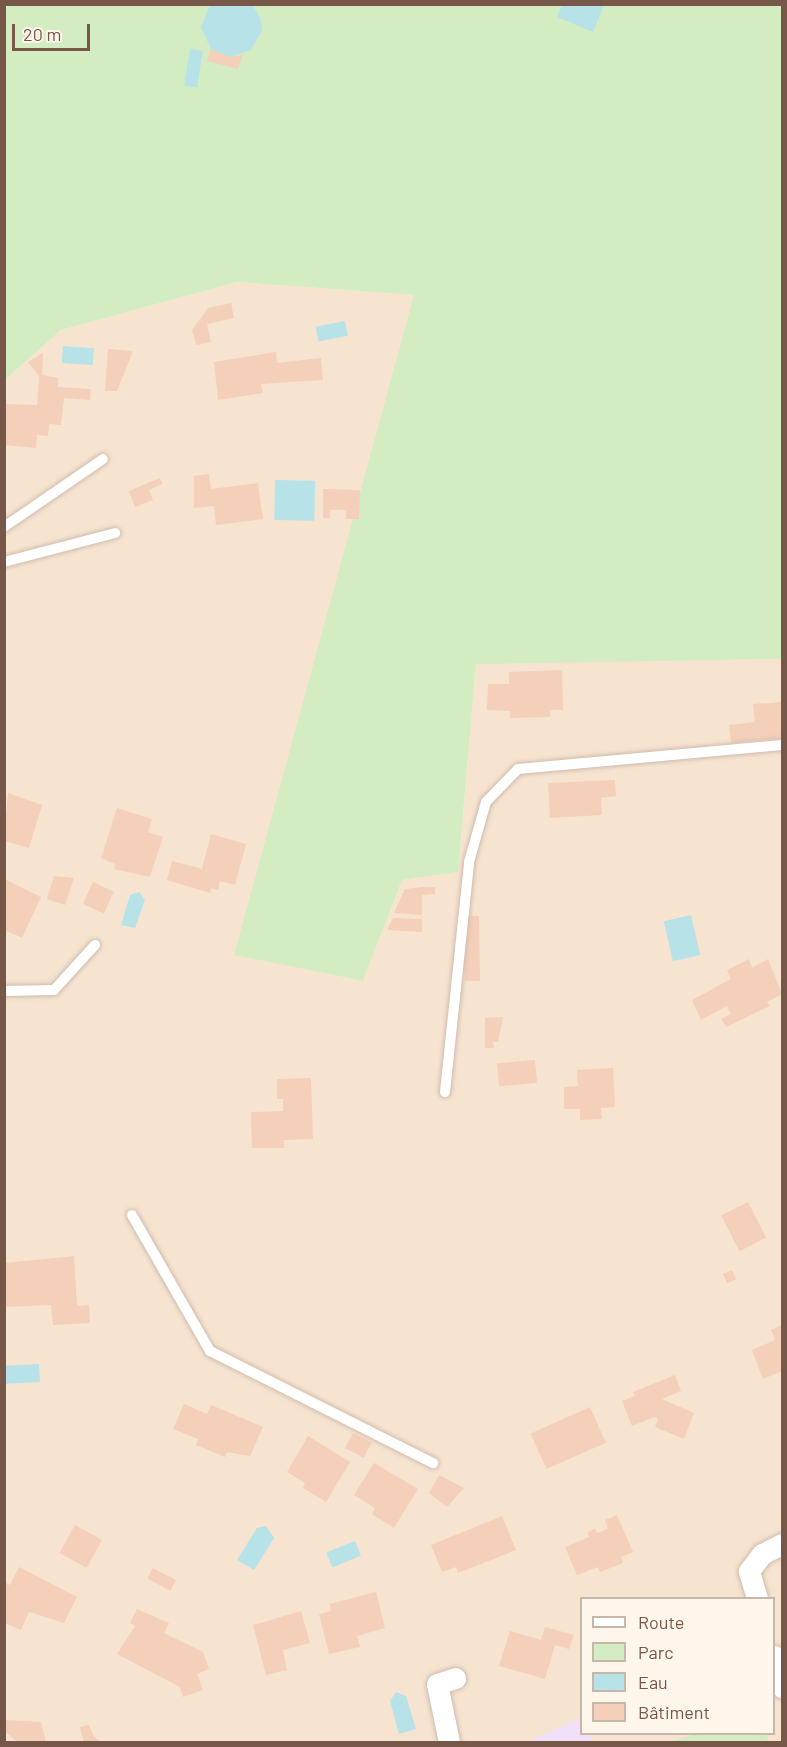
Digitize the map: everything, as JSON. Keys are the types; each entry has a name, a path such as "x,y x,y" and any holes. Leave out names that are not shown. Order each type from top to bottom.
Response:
{"street":[{"path":"756,1597 748,1570 762,1554 783,1544"},
{"path":"775,1659 783,1687"},
{"path":"449,1743 437,1684 455,1678"}],"lane":[{"path":"4,526 103,459"},
{"path":"4,562 115,533"},
{"path":"445,1092 469,862 486,802 518,769 783,745"},
{"path":"4,991 54,990 95,945"},
{"path":"132,1215 210,1352 433,1463"}],"shaded area":[{"path":"237,282 415,295 235,955 363,981 402,880 458,872 476,663 782,659 782,1742 5,1742 4,381 61,330"},
{"path":"580,1718 580,1735 589,1735 592,1742 527,1742"}],"green space":[{"path":"5,5 782,5 782,659 476,664 458,872 402,880 363,981 234,955 414,295 237,282 61,330 5,380"},
{"path":"694,1735 766,1735 769,1742 669,1742"}],"water":[{"path":"562,4 604,5 593,32 557,17"},
{"path":"210,5 253,5 261,20 262,31 251,50 229,57 211,49 201,27"},
{"path":"190,49 203,51 197,88 184,86"},
{"path":"345,321 348,336 318,341 316,327"},
{"path":"63,346 94,348 93,365 62,363"},
{"path":"275,480 315,481 314,521 274,520"},
{"path":"139,892 145,900 135,928 121,925 130,895"},
{"path":"691,915 700,955 673,961 664,921"},
{"path":"39,1364 40,1382 6,1384 5,1366"},
{"path":"266,1526 274,1538 254,1570 237,1560 257,1528"},
{"path":"355,1541 361,1556 332,1567 326,1553"},
{"path":"396,1692 406,1696 416,1729 399,1734 390,1701"}],"building":[{"path":"211,49 229,57 243,55 238,69 207,61"},
{"path":"231,303 234,318 207,324 211,342 196,345 192,330 208,308"},
{"path":"108,349 133,351 117,391 105,391"},
{"path":"276,352 277,363 321,358 323,380 261,384 263,393 218,400 214,362"},
{"path":"43,353 42,375 58,378 58,387 91,389 90,400 64,398 61,425 49,424 48,436 37,435 36,448 4,445 4,404 37,405 39,376 28,362"},
{"path":"209,474 211,489 258,483 263,519 216,525 214,506 194,508 194,476"},
{"path":"160,478 162,484 149,490 153,500 135,507 129,491"},
{"path":"323,489 360,490 359,519 346,519 346,510 330,510 330,518 323,518"},
{"path":"562,670 563,710 550,710 550,717 510,718 510,711 487,710 488,684 509,684 509,672"},
{"path":"782,702 782,738 731,743 729,725 755,722 753,704"},
{"path":"615,780 616,796 601,798 602,815 550,818 548,783"},
{"path":"8,793 42,805 29,848 4,841"},
{"path":"117,808 152,819 148,832 163,837 150,877 114,869 115,864 101,858"},
{"path":"211,834 246,844 235,885 220,881 218,890 211,888 210,893 167,880 172,861 202,869"},
{"path":"54,876 74,878 65,905 47,899"},
{"path":"4,879 41,897 22,938 4,930"},
{"path":"93,882 114,892 104,913 83,904"},
{"path":"435,887 435,894 422,895 422,915 394,913 405,889"},
{"path":"469,916 479,916 480,981 465,981 463,944"},
{"path":"393,918 422,919 422,932 387,930"},
{"path":"749,959 752,968 768,959 782,994 767,1002 770,1006 726,1027 721,1019 731,1014 727,1006 701,1020 692,1000 731,979 727,970"},
{"path":"503,1017 498,1042 493,1042 494,1048 485,1048 485,1018"},
{"path":"535,1060 537,1083 499,1086 497,1063"},
{"path":"613,1068 615,1107 601,1108 602,1119 580,1120 580,1109 564,1109 564,1087 578,1086 577,1070"},
{"path":"311,1078 313,1139 284,1140 284,1148 252,1148 251,1112 283,1111 283,1099 277,1099 277,1079"},
{"path":"748,1202 766,1238 739,1251 721,1216"},
{"path":"74,1256 77,1306 89,1305 90,1323 53,1325 51,1305 4,1307 4,1263"},
{"path":"732,1270 736,1279 727,1283 723,1274"},
{"path":"782,1325 782,1371 763,1379 752,1350 775,1340 771,1330"},
{"path":"675,1375 681,1391 662,1399 694,1413 684,1439 655,1427 658,1419 654,1417 632,1426 622,1401 635,1396 633,1392"},
{"path":"184,1404 207,1414 211,1405 263,1427 250,1456 227,1452 225,1457 196,1445 198,1439 173,1429"},
{"path":"590,1407 606,1443 546,1469 531,1433"},
{"path":"353,1433 372,1443 364,1458 345,1448"},
{"path":"308,1436 350,1462 326,1502 303,1488 305,1483 287,1472"},
{"path":"374,1463 418,1489 394,1528 372,1514 375,1508 354,1495"},
{"path":"439,1475 464,1488 447,1507 429,1493"},
{"path":"617,1515 633,1552 621,1557 623,1563 600,1572 598,1567 577,1575 565,1547 589,1537 588,1532 595,1529 597,1533 608,1529 605,1520"},
{"path":"502,1516 516,1550 458,1573 456,1567 442,1572 431,1545"},
{"path":"75,1525 102,1540 87,1568 59,1553"},
{"path":"19,1567 77,1597 64,1623 29,1612 21,1630 5,1623 5,1582 10,1585"},
{"path":"153,1568 176,1580 170,1591 147,1579"},
{"path":"376,1592 385,1628 357,1636 360,1647 329,1654 319,1614 331,1611 330,1604"},
{"path":"137,1609 169,1623 164,1633 203,1652 209,1669 197,1674 203,1690 183,1697 180,1687 117,1654 135,1626 130,1623"},
{"path":"301,1611 310,1643 283,1650 287,1670 266,1675 253,1625"},
{"path":"545,1627 574,1635 569,1649 555,1645 545,1679 499,1666 510,1631 541,1640"},
{"path":"4,1720 41,1722 46,1742 17,1742 5,1731"},
{"path":"89,1725 93,1735 100,1742 84,1742 80,1727"}]}
